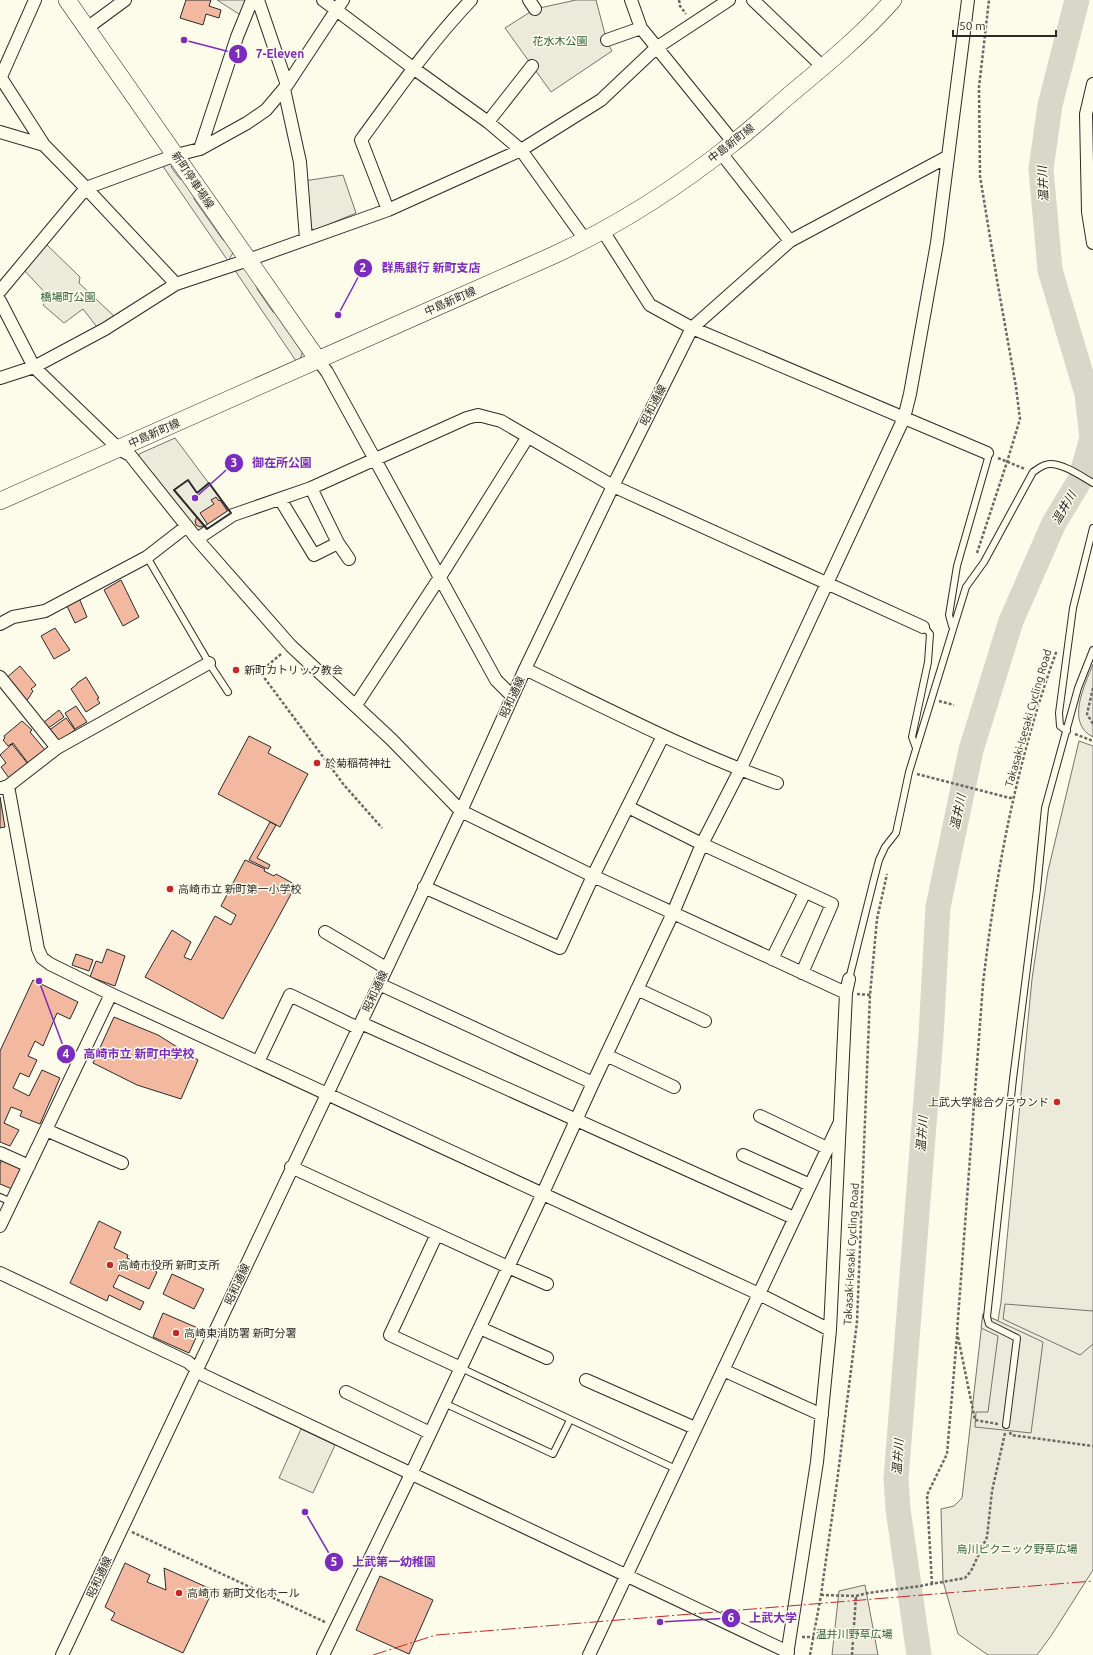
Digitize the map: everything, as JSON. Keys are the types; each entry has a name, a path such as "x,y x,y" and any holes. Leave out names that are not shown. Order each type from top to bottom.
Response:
{"main road":[{"name":"新町停車場線","path":"67,0 318,360"},
{"name":"中島新町線","path":"0,502 586,240 603,231 664,193 727,148 823,67 870,25 893,0"}],"street":[{"path":"35,0 0,79 44,145 176,284"},
{"path":"87,28 125,0"},
{"path":"200,149 252,0"},
{"path":"258,0 286,87 300,162 306,240"},
{"path":"324,0 340,5 413,68 488,122 521,150 586,240"},
{"path":"388,210 361,140 413,68 452,20 472,0"},
{"path":"631,0 641,28 727,148 790,241"},
{"path":"0,378 34,367 105,330 176,284 306,240 388,210 521,150 601,100 656,48 729,0"},
{"path":"754,0 823,67"},
{"path":"324,1655 543,1194 592,1083 673,913 702,844 740,770 904,418 910,394 937,243 968,0"},
{"path":"0,291 86,188 176,155 200,149 247,123 266,110 286,87 340,5"},
{"path":"606,40 641,28"},
{"path":"488,122 532,66"},
{"path":"1093,84 1086,114 1088,212 1093,243"},
{"path":"0,132 44,145"},
{"path":"692,328 790,241 947,157"},
{"path":"603,231 650,305 692,328 987,453"},
{"path":"0,301 34,367 119,448 130,455 187,526 291,646 356,705 461,811 593,876 802,974 849,993"},
{"name":"昭和通線","path":"62,1655 461,811 512,696 613,486 692,328"},
{"path":"318,360 327,372 496,680 512,696"},
{"path":"198,539 233,515 311,488 467,418 478,415 500,421 527,438 613,486 923,626"},
{"path":"356,705 440,577 527,438"},
{"path":"311,488 338,543 349,558"},
{"path":"280,499 314,555 338,543"},
{"path":"0,624 13,617 45,611 148,557 187,526"},
{"path":"209,663 58,748 4,788 38,949 42,958 50,964 111,994 759,1294 830,1330"},
{"path":"525,669 664,736 740,770 777,783"},
{"path":"0,677 58,748"},
{"path":"424,887 560,948 593,876 664,736"},
{"path":"628,808 832,904 802,974"},
{"path":"772,959 805,892"},
{"path":"325,932 386,968"},
{"path":"0,1273 188,1362 203,1375 788,1653 818,1462 830,1330 849,979"},
{"path":"379,984 592,1083"},
{"path":"637,989 705,1021"},
{"path":"0,1226 111,994"},
{"path":"258,1062 290,995 576,1120 794,1218"},
{"path":"606,1055 674,1087"},
{"path":"760,1116 827,1148"},
{"path":"589,1655 841,1118"},
{"path":"46,1130 122,1163"},
{"path":"0,1153 29,1166"},
{"path":"743,1155 810,1185"},
{"path":"292,1167 547,1284"},
{"path":"436,1234 390,1335 461,1368"},
{"path":"480,1328 546,1358"},
{"path":"723,1370 822,1415"},
{"path":"586,1380 695,1428"},
{"path":"346,1392 430,1433"}],"lane":[{"path":"952,628 949,614 957,566 988,458 987,453"},
{"path":"849,979 879,860 896,833 916,748 952,628 966,587 984,562 1033,472 1040,467 1050,464 1064,468 1093,483"},
{"path":"1067,731 1060,726 1059,713 1073,608 1093,528"},
{"path":"148,557 209,663 228,692"},
{"path":"916,748 912,737 928,662 930,634 923,626"},
{"path":"1006,1425 1017,1338 989,1324 988,1317 1012,1087 1037,889 1045,808 1078,688 1093,650"},
{"path":"0,1197 11,1202"},
{"path":"461,1368 676,1469"},
{"path":"444,1403 553,1454 570,1420"}],"path":[{"path":"976,556 1008,462 1020,419 980,176 979,87 989,0"},
{"path":"1008,462 1033,472"},
{"path":"291,646 260,672 344,785 382,828"},
{"name":"Takasaki-Isesaki Cycling Road","path":"916,773 1010,798 1014,797 1044,687 1058,646"},
{"path":"1093,688 1088,714 1093,724"},
{"path":"931,698 954,705"},
{"path":"1067,731 1093,741"},
{"path":"932,1584 927,1495 947,1454 985,969 1001,853 1014,797"},
{"name":"Takasaki-Isesaki Cycling Road","path":"810,1655 821,1595 837,1482 856,1322 870,995 877,919 888,868"},
{"path":"849,993 870,995"},
{"path":"957,1332 975,1420 1006,1425 1012,1435 1093,1446"},
{"path":"821,1595 856,1596 965,1578 971,1570 987,1537 992,1491 1006,1425"},
{"path":"122,1527 336,1627"},
{"path":"852,1655 856,1596"}],"green space":[{"path":"217,0 246,0 242,16"},
{"name":"花水木公園","path":"576,0 596,0 607,42 612,51 551,92 505,28 535,9"},
{"path":"343,175 356,213 315,230 309,228 304,181"},
{"name":"橋場町公園","path":"46,244 80,277 79,283 115,317 97,327 83,309 64,323 43,305 49,297 24,270"},
{"path":"175,438 231,513 200,533 139,459 139,454"},
{"path":"1093,664 1093,737 1085,731 1080,723 1079,713 1082,693"},
{"name":"烏川ピクニック野草広場","path":"1079,741 1093,746 1093,1570 1051,1636 1037,1655 988,1655 958,1634 943,1581 941,1509 954,1506 962,1498 983,1314 998,1321 1032,979 1048,871"},
{"name":"温井川野草広場","path":"865,1585 878,1655 832,1655 839,1591"}],"shaded area":[{"path":"166,162 174,164 171,167 180,179 186,180 195,192 194,199 223,240 229,243 233,253 228,261 162,165"},
{"path":"240,267 247,269 258,285 257,289 273,312 280,315 303,350 300,360 296,361 234,269"},
{"path":"1005,1304 1093,1311 1093,1344 1080,1355 1003,1319"},
{"path":"983,1314 1043,1342 1031,1433 975,1427 976,1412 988,1412 998,1336 981,1328"},
{"path":"301,1429 335,1445 313,1493 279,1478"}],"building":[{"path":"186,0 211,0 209,6 221,10 219,18 206,14 203,25 180,18"},
{"path":"216,497 219,501 220,500 228,512 208,525 200,513 214,504 211,500"},
{"path":"197,517 204,526 200,527 196,525 195,521"},
{"path":"121,580 139,617 123,626 104,590"},
{"path":"79,598 87,617 75,623 66,604"},
{"path":"55,628 70,650 54,659 41,636"},
{"path":"20,666 36,685 31,689 33,691 24,702 5,679"},
{"path":"86,677 99,698 97,699 100,703 86,712 71,689"},
{"path":"76,706 87,722 75,729 65,713"},
{"path":"59,710 64,717 47,729 43,723"},
{"path":"66,718 75,730 57,743 48,731"},
{"path":"22,721 32,730 30,732 45,750 28,763 13,743 8,746 3,740 5,738 4,736"},
{"path":"249,736 271,747 268,753 308,774 280,827 218,794"},
{"path":"12,744 28,764 9,778 1,767 6,763 0,755"},
{"path":"0,797 5,827 0,828"},
{"path":"270,822 276,825 257,858 270,865 268,869 249,860"},
{"path":"245,860 265,869 264,871 274,876 276,874 296,885 223,1019 145,977 172,930 191,942 184,957 191,960 215,916 231,925 236,915 221,906"},
{"path":"107,949 125,956 115,986 90,977 96,961 102,963"},
{"path":"76,954 93,960 89,971 72,965"},
{"path":"33,980 78,1002 70,1019 57,1013 43,1046 35,1041 28,1056 37,1060 29,1077 20,1073 13,1088 29,1096 42,1070 60,1078 40,1124 20,1116 22,1111 11,1107 4,1123 19,1130 10,1146 0,1142 0,1051"},
{"path":"114,1017 158,1035 198,1060 181,1099 137,1085 93,1063"},
{"path":"2,1159 22,1169 12,1189 0,1184 0,1164"},
{"name":"高崎市役所 新町支所","path":"99,1221 121,1232 114,1248 128,1255 127,1258 157,1272 149,1289 119,1275 113,1287 144,1302 140,1310 109,1295 107,1301 70,1283"},
{"path":"172,1274 204,1289 194,1309 163,1294"},
{"name":"高崎東消防署 新町分署","path":"163,1313 200,1329 189,1353 153,1337"},
{"path":"125,1563 150,1575 147,1582 166,1590 164,1568 213,1590 183,1653 111,1620 115,1613 105,1607"},
{"path":"380,1576 433,1600 409,1654 356,1630"}],"waterway":[{"name":"温井川","path":"919,1655 898,1509 896,1479 931,1036 938,907 971,750 1011,621 1054,523 1080,480 1092,438 1087,394 1050,270 1041,169 1050,105 1077,0"}],"wall":[{"path":"188,480 197,493 209,483 231,513 207,529 174,490 188,480"}],"power":[{"path":"373,1655 436,1635 1093,1581"}],"place":[{"name":"7-Eleven","path":"184,40"},
{"name":"群馬銀行 新町支店","path":"338,315"},
{"name":"御在所公園","path":"195,498"},
{"name":"新町カトリック教会","path":"236,670"},
{"name":"於菊稲荷神社","path":"317,763"},
{"name":"高崎市立 新町第一小学校","path":"170,889"},
{"name":"高崎市立 新町中学校","path":"39,981"},
{"name":"上武大学総合グラウンド","path":"1057,1102"},
{"name":"高崎市役所 新町支所","path":"110,1265"},
{"name":"高崎東消防署 新町分署","path":"176,1333"},
{"name":"上武第一幼稚園","path":"305,1512"},
{"name":"高崎市 新町文化ホール","path":"179,1593"},
{"name":"上武大学","path":"660,1622"}]}
